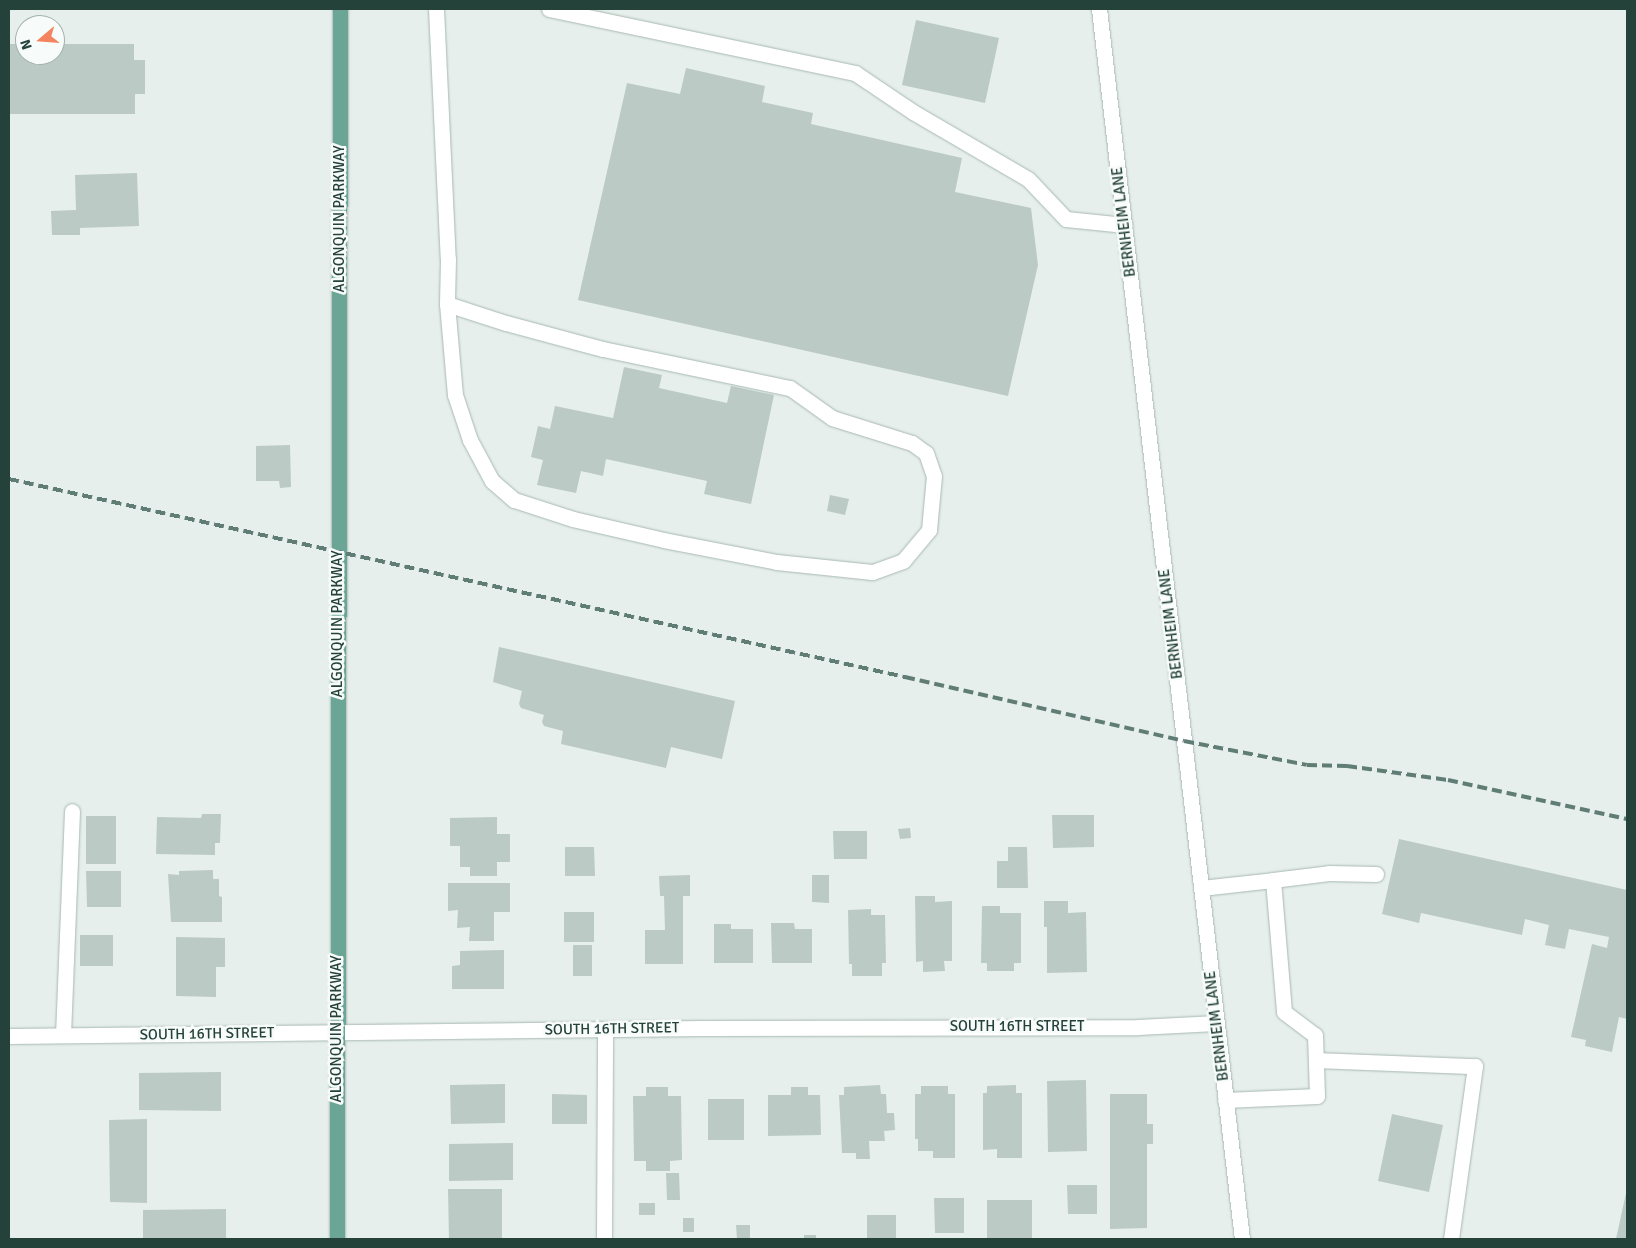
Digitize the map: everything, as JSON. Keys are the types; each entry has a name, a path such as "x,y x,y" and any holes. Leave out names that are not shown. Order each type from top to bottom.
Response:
{"main road":[{"name":"ALGONQUIN PARKWAY","path":"337,1239 340,9"}],"street":[{"path":"436,9 448,259 447,304 455,395 470,440 492,481 514,500 573,519 664,540 777,562 872,572 903,561 929,530 934,476 926,453 912,443 832,418 790,388 603,349 506,323 447,304"},
{"path":"549,9 855,74 914,112 1028,179 1066,219 1125,225"},
{"name":"BERNHEIM LANE","path":"1100,9 1242,1239"},
{"path":"63,1035 72,811"},
{"path":"1201,888 1329,873 1376,874"},
{"path":"1225,1100 1317,1096 1314,1035 1284,1012 1273,880"},
{"name":"SOUTH 16TH STREET","path":"9,1036 605,1029 1138,1027 1216,1023"},
{"path":"604,1239 605,1029"},
{"path":"1316,1060 1475,1066 1451,1239"}],"building":[{"path":"916,20 999,38 985,103 902,85"},
{"path":"9,44 15,44 15,65 65,65 65,44 134,44 134,60 145,60 145,94 135,94 135,114 9,114"},
{"path":"686,68 765,86 762,102 813,113 811,124 962,158 955,192 1031,208 1038,265 1008,396 578,300 627,83 680,94"},
{"path":"137,173 139,226 80,228 80,235 52,235 51,211 76,210 75,175"},
{"path":"624,367 662,375 659,388 727,403 731,386 774,395 751,504 704,494 707,481 606,459 603,476 581,471 576,493 537,485 543,460 531,457 538,426 550,429 555,406 613,418"},
{"path":"290,445 291,487 280,488 279,481 256,481 256,446"},
{"path":"830,495 849,499 845,515 827,511"},
{"path":"499,647 735,701 722,759 671,747 666,768 561,744 563,731 544,726 542,722 544,715 521,708 519,704 522,691 493,682"},
{"path":"202,814 221,814 220,843 215,843 215,855 156,854 157,817 201,818"},
{"path":"1052,815 1094,815 1094,847 1053,848"},
{"path":"86,816 116,816 116,864 86,864"},
{"path":"497,817 497,834 510,834 510,862 497,862 497,876 470,876 470,867 460,867 460,846 450,846 450,818"},
{"path":"910,828 911,838 900,839 898,829"},
{"path":"833,831 867,831 867,859 834,859"},
{"path":"1399,839 1627,890 1627,1019 1619,1017 1612,1052 1585,1046 1586,1040 1571,1037 1592,944 1607,948 1609,937 1569,929 1565,949 1545,945 1549,925 1525,919 1522,935 1421,913 1419,923 1382,914"},
{"path":"565,847 594,847 595,876 565,876"},
{"path":"1008,847 1027,847 1028,888 997,888 997,861 1008,861"},
{"path":"213,870 213,879 219,879 219,896 222,897 222,922 171,922 168,874 179,875 179,871"},
{"path":"86,871 121,871 121,907 87,907"},
{"path":"690,875 690,896 683,896 683,964 645,964 645,930 665,930 664,896 660,896 659,876"},
{"path":"812,875 829,875 829,903 812,902"},
{"path":"448,883 510,883 510,912 494,912 494,941 469,941 470,927 457,928 458,910 448,911"},
{"path":"915,896 935,896 935,902 952,901 952,961 944,961 945,971 923,972 923,961 916,962"},
{"path":"1044,901 1068,901 1068,913 1086,912 1087,972 1047,973 1047,927 1044,927"},
{"path":"982,906 1000,906 1000,913 1021,913 1021,963 1014,963 1014,971 987,971 987,963 981,963"},
{"path":"871,909 871,915 885,915 886,963 882,963 882,976 852,976 852,964 849,964 848,910"},
{"path":"564,912 594,912 594,942 564,942"},
{"path":"771,923 794,923 795,929 812,929 812,963 772,963"},
{"path":"714,924 731,924 731,929 753,929 753,963 714,963"},
{"path":"80,935 113,935 113,966 80,966"},
{"path":"176,937 225,938 225,967 216,967 216,997 176,996"},
{"path":"573,945 592,945 592,976 573,976"},
{"path":"504,950 504,989 452,989 452,966 460,965 460,951"},
{"path":"221,1072 221,1111 139,1110 139,1073"},
{"path":"1086,1080 1087,1151 1048,1152 1047,1081"},
{"path":"505,1084 505,1123 451,1124 450,1085"},
{"path":"880,1085 881,1094 886,1094 887,1113 894,1113 895,1130 884,1131 885,1141 869,1141 870,1159 856,1159 856,1153 842,1153 839,1095 844,1095 844,1087"},
{"path":"1016,1085 1016,1093 1022,1093 1022,1158 997,1158 997,1149 983,1150 983,1093 987,1093 987,1086"},
{"path":"921,1086 948,1086 948,1094 955,1094 955,1158 933,1158 933,1151 918,1151 918,1139 915,1139 915,1094 921,1094"},
{"path":"646,1087 668,1087 668,1096 681,1096 682,1160 670,1161 670,1171 646,1171 646,1161 634,1161 633,1096 646,1096"},
{"path":"791,1087 808,1087 808,1095 820,1095 821,1135 768,1136 768,1095 791,1095"},
{"path":"552,1094 587,1095 587,1124 552,1124"},
{"path":"1110,1094 1147,1094 1147,1124 1153,1124 1153,1144 1147,1144 1147,1228 1110,1229"},
{"path":"708,1099 744,1099 744,1140 708,1140"},
{"path":"1392,1114 1443,1125 1429,1192 1378,1181"},
{"path":"147,1119 147,1203 110,1202 109,1120"},
{"path":"513,1143 513,1180 449,1181 449,1144"},
{"path":"666,1173 679,1173 680,1200 667,1200"},
{"path":"1067,1185 1097,1185 1097,1214 1068,1214"},
{"path":"448,1189 502,1189 502,1239 449,1239"},
{"path":"1626,1193 1627,1239 1616,1239"},
{"path":"934,1198 964,1198 964,1233 935,1233"},
{"path":"987,1200 1032,1200 1032,1239 987,1239"},
{"path":"639,1203 655,1203 655,1215 639,1215"},
{"path":"226,1209 226,1239 143,1239 143,1210"},
{"path":"867,1215 896,1215 896,1239 867,1239"},
{"path":"683,1218 694,1218 694,1232 683,1232"},
{"path":"736,1225 750,1225 750,1239 737,1239"},
{"path":"804,1235 816,1235 816,1239 804,1239"}],"railway":[{"path":"9,479 905,677 1184,741 1307,765 1347,766 1448,780 1627,819"}]}
